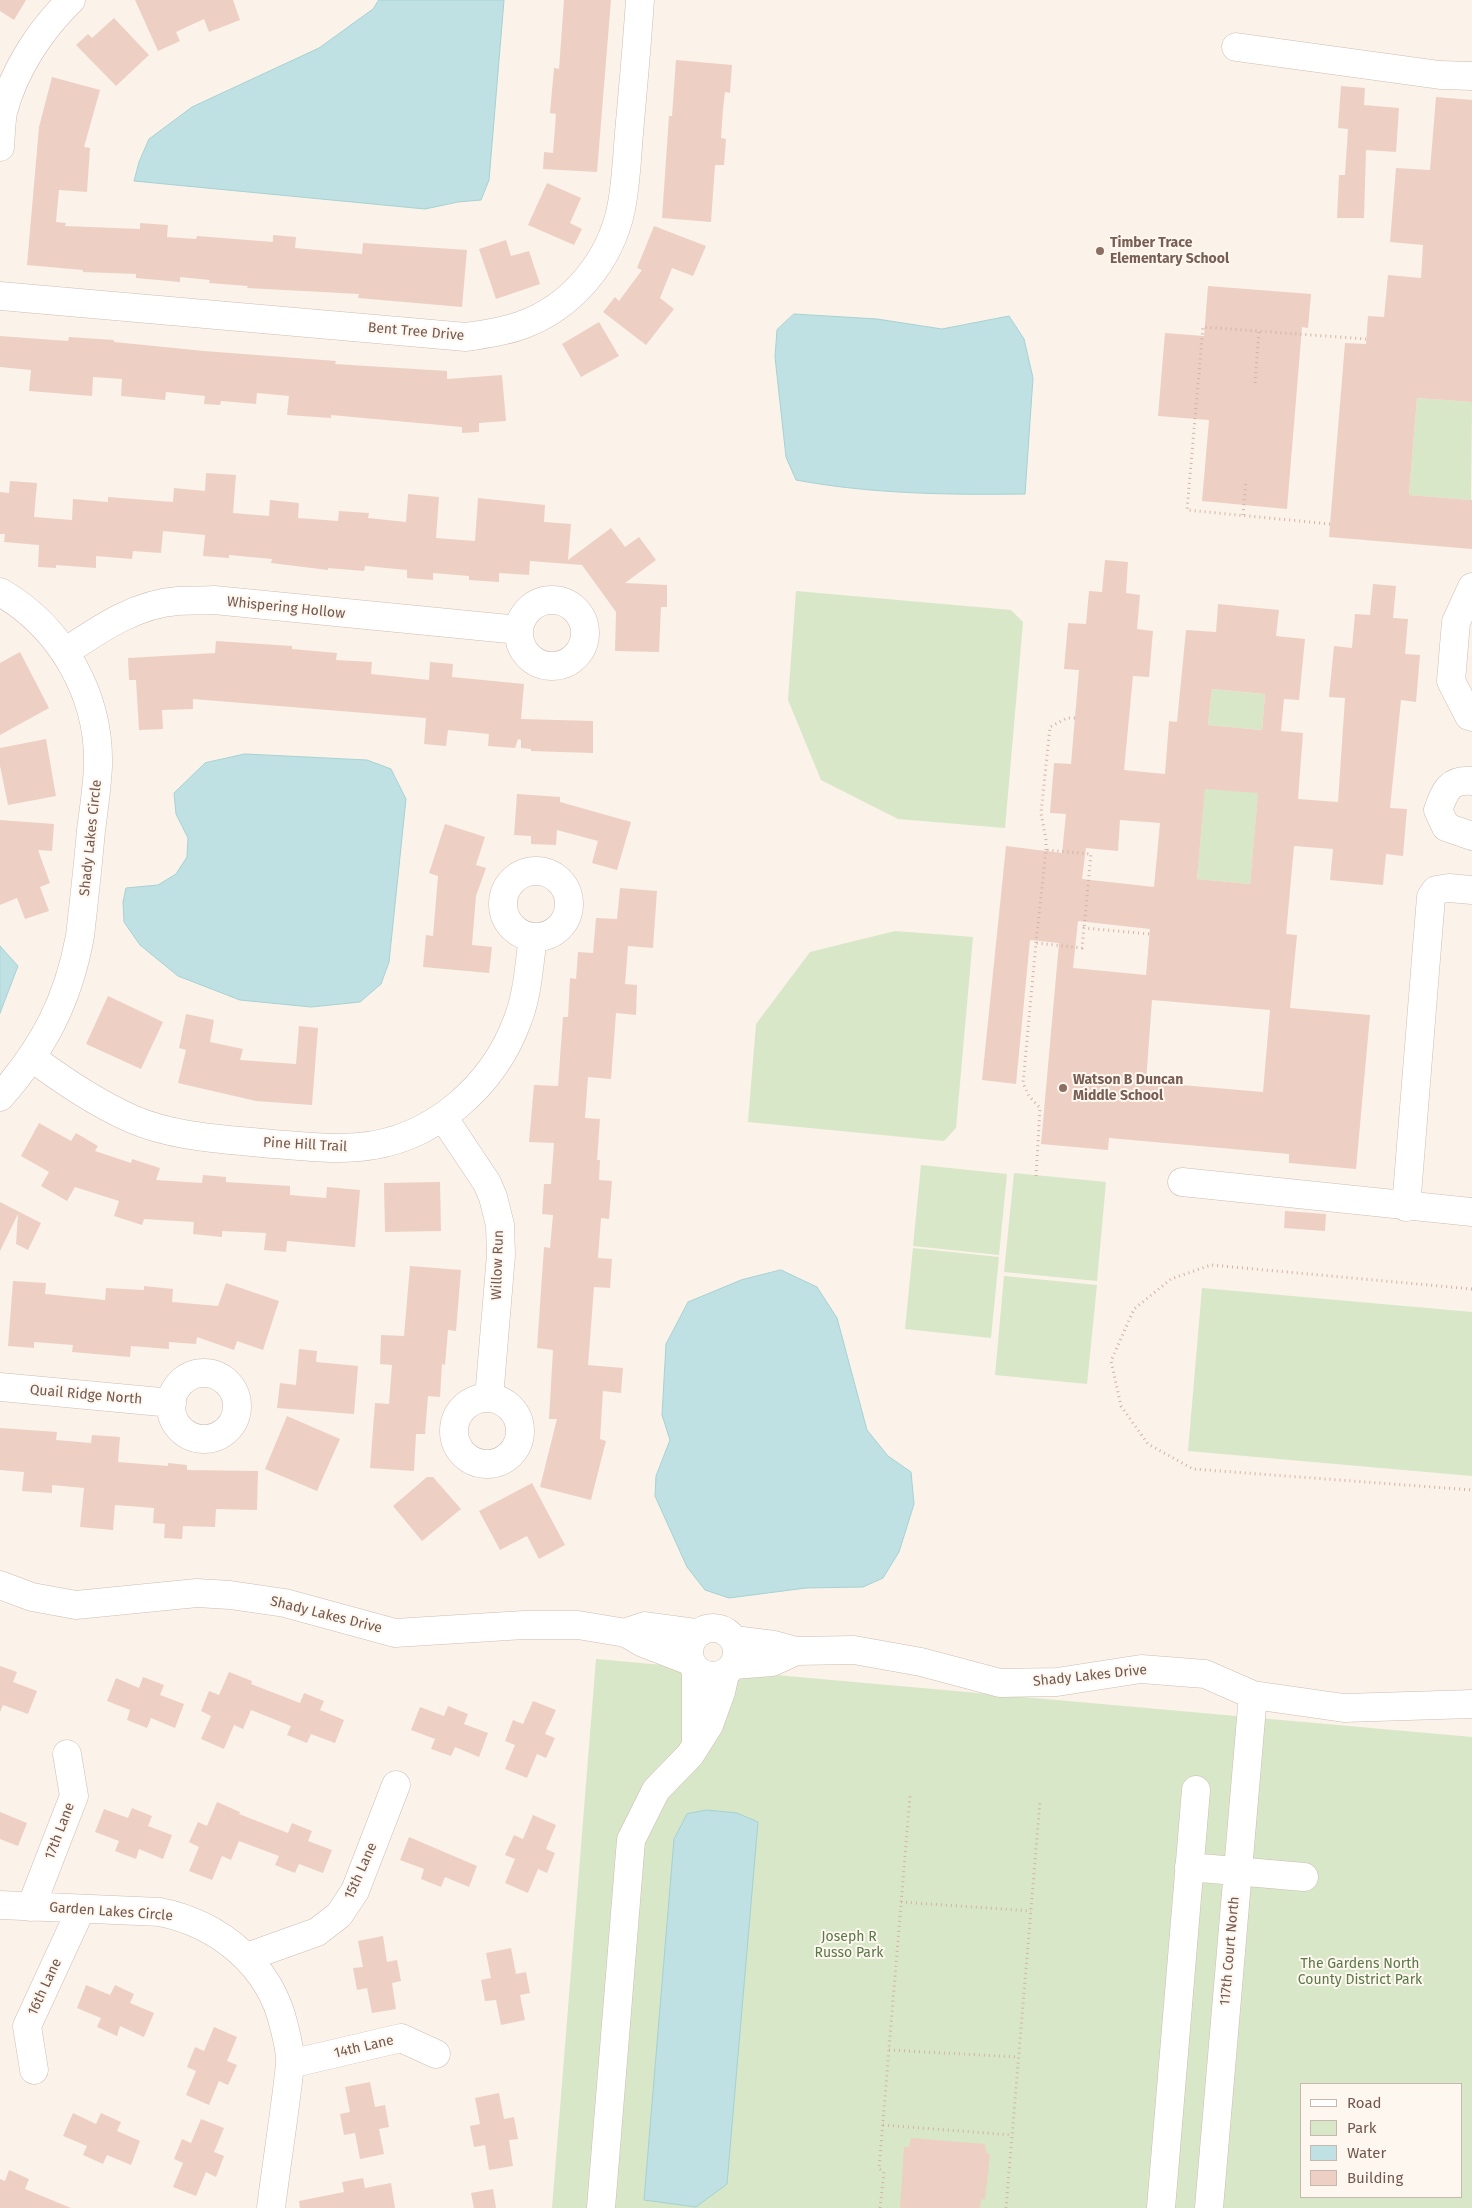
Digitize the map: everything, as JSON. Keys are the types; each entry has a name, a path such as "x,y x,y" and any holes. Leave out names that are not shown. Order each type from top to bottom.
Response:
{"street":[{"path":"0,146 3,113 19,72 39,37 71,0"},
{"name":"Bent Tree Drive","path":"0,296 466,337 496,333 522,325 546,314 576,291 586,280 602,259 613,235 623,197 640,0"},
{"path":"1236,47 1440,75 1472,76"},
{"path":"1472,588 1456,622 1452,681 1469,716 1472,717"},
{"name":"Shady Lakes Circle","path":"0,592 26,609 47,629 65,652 81,681 91,708 97,736 98,765 76,962 64,1000 52,1024 32,1058 0,1097"},
{"name":"Whispering Hollow","path":"65,652 110,623 138,610 179,601 214,600 519,630"},
{"path":"1472,781 1461,780 1445,790 1438,810 1446,826 1472,836"},
{"path":"1406,1207 1431,897 1436,890 1449,888 1472,890"},
{"name":"Pine Hill Trail","path":"32,1058 98,1102 133,1120 158,1128 197,1136 333,1149 362,1147 390,1141 443,1116 463,1101 484,1080 508,1044 519,1017 526,989 533,937"},
{"name":"Willow Run","path":"443,1116 487,1183 500,1225 501,1255 489,1398"},
{"path":"1182,1182 1406,1207 1472,1212"},
{"name":"Quail Ridge North","path":"0,1387 172,1403"},
{"name":"Shady Lakes Drive","path":"0,1585 32,1597 76,1605 196,1593 230,1595 285,1602 395,1633 524,1624 578,1625 624,1633 693,1666"},
{"name":"Shady Lakes Drive","path":"624,1633 645,1626 697,1633"},
{"path":"601,2208 631,1840 656,1790 690,1755 696,1746 709,1725 722,1692 731,1660 729,1634 717,1628 710,1628 697,1633 689,1646 693,1666 696,1746"},
{"name":"Shady Lakes Drive","path":"731,1660 774,1645 796,1651 854,1650 920,1662 1000,1683 1057,1682 1141,1669 1205,1674 1253,1695 1344,1708 1472,1704"},
{"path":"693,1666 710,1677 731,1660"},
{"name":"117th Court North","path":"1209,2208 1253,1695"},
{"name":"17th Lane","path":"31,1907 74,1796 67,1754"},
{"name":"15th Lane","path":"247,1957 317,1932 339,1915 355,1891 396,1785"},
{"path":"1161,2208 1196,1790"},
{"path":"1189,1866 1304,1877"},
{"name":"Garden Lakes Circle","path":"0,1905 160,1912 191,1920 219,1934 247,1957 261,1974 277,2002 287,2036 290,2064 271,2208"},
{"name":"16th Lane","path":"34,2070 27,2026 81,1909"},
{"name":"14th Lane","path":"290,2064 401,2038 436,2054"}],"path":[{"path":"1330,524 1188,510 1203,327 1366,339"},
{"path":"1255,383 1259,331"},
{"path":"1243,515 1246,480"},
{"path":"1036,1176 1040,1108 1030,1096 1023,1083 1046,850 1042,813 1050,727 1067,718 1075,718"},
{"path":"1036,943 1082,948 1091,854 1046,850"},
{"path":"1084,928 1150,934"},
{"path":"1472,1289 1211,1265 1172,1279 1134,1309 1111,1361 1121,1406 1148,1444 1193,1469 1472,1490"},
{"path":"880,2208 884,2172 879,2169 910,1796"},
{"path":"1006,2208 1040,1802"},
{"path":"901,1902 1031,1911"},
{"path":"889,2050 1018,2057"},
{"path":"883,2125 1012,2135"}],"green space":[{"path":"1417,398 1472,402 1471,500 1409,495"},
{"path":"796,591 1011,610 1023,622 1005,828 898,819 821,780 788,700"},
{"path":"1212,689 1265,694 1262,730 1208,725"},
{"path":"1207,759 1261,763 1250,884 1197,879"},
{"path":"895,931 973,937 956,1128 944,1141 748,1122 756,1024 810,952"},
{"path":"921,1165 1007,1174 999,1255 913,1246"},
{"path":"1014,1173 1106,1182 1097,1281 1004,1272"},
{"path":"913,1248 999,1257 991,1338 905,1329"},
{"path":"1004,1276 1097,1285 1087,1384 995,1375"},
{"path":"1202,1288 1472,1312 1472,1476 1188,1451"},
{"name":"Joseph R Russo Park","path":"596,1659 1472,1737 1472,2208 552,2208"}],"water":[{"path":"379,0 504,0 489,180 481,200 458,202 425,209 134,181 139,162 149,139 192,107 319,48 373,9"},
{"path":"794,314 877,319 942,329 1009,316 1024,339 1033,378 1025,494 910,493 824,485 796,480 786,457 775,357 777,330"},
{"path":"245,754 367,760 391,769 406,799 389,962 381,984 360,1002 311,1007 240,1000 178,976 140,945 124,922 123,902 126,888 158,885 176,874 187,857 188,838 176,814 174,793 205,763"},
{"path":"0,946 18,966 0,1013"},
{"path":"781,1270 817,1287 837,1318 867,1430 888,1456 911,1472 914,1504 899,1552 883,1578 863,1587 806,1588 729,1598 705,1590 687,1567 655,1496 656,1476 670,1440 662,1415 666,1344 688,1302 741,1280"},
{"path":"707,1810 737,1813 758,1822 727,2184 696,2207 644,2200 674,1839 687,1814"}],"building":[{"path":"0,0 26,0 14,20 0,11"},
{"path":"135,0 233,0 240,20 209,32 204,19 176,32 180,41 158,51"},
{"path":"564,0 611,0 597,172 543,169 544,152 553,153 556,114 550,113 554,68 559,69"},
{"path":"114,18 149,55 116,86 76,45 88,34 92,38"},
{"path":"676,60 732,65 730,93 725,92 723,109 721,138 726,139 724,165 715,165 711,222 662,218 669,116 672,116"},
{"path":"52,77 100,90 84,147 90,148 87,192 59,190 56,222 66,223 65,226 140,229 140,223 168,225 167,237 196,239 197,236 273,242 273,235 296,237 295,248 362,254 363,243 467,250 462,307 358,298 359,294 247,288 248,286 209,283 210,280 180,277 180,282 136,278 136,274 83,272 83,270 27,265 39,127"},
{"path":"1341,86 1365,88 1364,105 1399,108 1396,152 1366,150 1364,218 1337,218 1339,175 1345,175 1348,129 1338,128"},
{"path":"1436,97 1472,100 1472,402 1417,398 1409,495 1472,500 1472,549 1329,537 1345,343 1366,344 1368,316 1384,317 1388,275 1421,278 1423,245 1390,242 1396,168 1430,170"},
{"path":"547,183 581,198 570,223 582,229 574,245 528,225"},
{"path":"654,226 706,246 693,276 672,268 660,298 674,309 646,345 603,312 615,297 619,301 642,270 637,268"},
{"path":"506,240 511,256 529,251 540,284 496,299 479,249"},
{"path":"1208,286 1311,294 1308,328 1302,327 1287,509 1202,501 1209,420 1158,416 1165,333 1204,336"},
{"path":"599,322 619,356 581,377 562,344"},
{"path":"0,336 68,341 69,337 114,340 114,342 204,351 336,361 335,364 447,371 447,379 502,375 506,421 479,423 479,432 462,433 462,427 331,415 331,418 287,415 289,396 257,393 256,404 221,401 220,405 204,404 205,396 166,392 165,400 121,396 122,379 93,377 92,396 29,391 31,370 0,367"},
{"path":"206,473 236,475 233,513 269,516 270,500 299,503 298,518 338,521 339,511 369,513 368,518 406,522 408,494 439,497 436,538 475,541 478,498 545,505 544,522 571,524 568,560 611,528 625,547 639,537 656,560 625,583 667,585 667,607 661,607 659,652 615,651 616,612 582,565 530,561 529,575 499,573 499,582 469,580 469,576 433,573 433,580 407,578 407,570 365,566 364,571 328,568 328,570 271,563 272,559 229,555 229,558 203,556 205,535 163,531 161,553 133,551 132,559 96,556 96,568 56,565 56,568 38,567 39,545 4,542 5,534 0,534 0,492 9,493 10,481 37,483 34,517 72,520 73,499 108,502 108,497 173,502 174,488 205,491"},
{"path":"1105,560 1128,562 1126,593 1140,595 1137,629 1153,631 1149,677 1133,676 1124,770 1165,774 1169,721 1177,722 1186,630 1216,632 1218,604 1279,610 1276,636 1305,639 1299,700 1284,699 1281,731 1303,733 1298,799 1338,802 1345,698 1329,697 1334,646 1352,648 1355,614 1370,615 1373,584 1396,586 1393,618 1408,619 1405,654 1420,655 1416,702 1401,700 1390,808 1407,809 1403,856 1386,854 1383,885 1330,880 1333,849 1294,846 1286,934 1297,935 1290,1008 1370,1015 1356,1169 1289,1163 1289,1154 1109,1138 1108,1150 1041,1144 1059,943 1030,940 1016,1084 982,1080 1006,846 1062,853 1066,814 1050,813 1054,763 1071,764 1079,670 1064,669 1068,623 1086,624 1089,591 1102,592","holes":["1212,689 1265,694 1262,730 1208,725","1205,789 1258,793 1250,884 1197,879","1120,820 1160,823 1154,887 1082,879 1086,848 1118,851","1078,921 1150,929 1146,975 1073,968","1152,1000 1270,1010 1263,1092 1146,1082"]},
{"path":"216,641 292,646 292,649 337,653 336,660 372,662 371,674 429,680 430,662 453,664 452,677 524,684 521,719 593,721 593,753 531,751 531,749 521,748 521,740 518,739 515,748 488,746 489,734 448,730 446,746 424,744 426,718 193,699 193,709 162,710 163,729 139,730 136,680 129,680 128,658 215,653"},
{"path":"20,652 49,708 0,735 0,663"},
{"path":"46,739 56,796 8,805 0,766 0,748"},
{"path":"517,794 560,797 560,802 631,822 617,870 592,863 598,841 557,830 556,845 531,844 531,836 514,835"},
{"path":"0,820 54,824 52,851 38,850 50,883 40,887 49,911 25,919 17,898 0,905"},
{"path":"445,824 485,837 476,865 486,868 476,896 472,945 492,947 489,973 423,967 426,935 433,936 438,876 429,873"},
{"path":"620,888 657,891 653,948 628,946 625,984 637,985 636,1015 616,1013 611,1079 588,1077 585,1118 600,1119 597,1160 600,1160 599,1180 612,1181 609,1219 601,1218 598,1258 612,1259 610,1288 594,1287 588,1365 623,1368 621,1393 603,1391 600,1439 606,1441 591,1500 540,1487 557,1419 549,1419 553,1350 537,1348 544,1247 550,1248 553,1215 542,1214 544,1184 551,1184 554,1143 529,1142 534,1085 558,1086 563,1017 568,1017 570,978 576,979 578,952 593,953 596,918 617,919"},
{"path":"108,996 163,1022 141,1069 86,1044"},
{"path":"186,1014 214,1020 210,1042 243,1049 240,1060 296,1064 299,1026 318,1028 312,1105 256,1101 178,1083 186,1050 179,1048"},
{"path":"39,1123 71,1141 76,1133 98,1146 95,1151 131,1163 132,1159 160,1168 156,1180 202,1183 203,1175 226,1177 226,1182 290,1186 290,1195 326,1198 327,1187 360,1190 355,1247 287,1241 286,1252 264,1250 266,1233 222,1231 222,1237 193,1234 194,1222 144,1219 142,1225 114,1216 119,1201 75,1187 67,1201 41,1186 49,1172 21,1156"},
{"path":"440,1182 441,1231 385,1232 384,1183"},
{"path":"0,1202 41,1223 28,1250 16,1244 18,1214 0,1251"},
{"path":"1285,1211 1326,1214 1325,1231 1284,1228"},
{"path":"410,1266 461,1270 456,1331 448,1330 445,1365 442,1364 440,1397 428,1396 425,1434 416,1434 414,1471 370,1468 375,1403 389,1404 392,1365 380,1364 381,1335 404,1336"},
{"path":"13,1281 46,1283 45,1294 105,1300 106,1288 144,1290 144,1286 173,1289 172,1302 218,1306 226,1283 279,1301 263,1350 237,1341 234,1350 197,1337 196,1344 169,1342 169,1349 131,1346 130,1357 72,1352 73,1345 34,1342 34,1348 8,1346"},
{"path":"299,1349 317,1351 316,1362 358,1366 354,1414 277,1408 280,1383 296,1385"},
{"path":"287,1416 340,1439 317,1491 265,1469"},
{"path":"0,1428 57,1432 56,1440 91,1443 92,1435 120,1437 118,1462 168,1466 168,1463 187,1465 187,1470 258,1471 257,1510 216,1509 215,1527 183,1526 182,1539 164,1538 165,1524 153,1523 154,1508 115,1505 113,1530 80,1527 84,1488 52,1485 52,1493 22,1491 24,1472 0,1470"},
{"path":"427,1477 433,1477 461,1509 422,1541 393,1506"},
{"path":"532,1483 565,1545 539,1559 527,1536 500,1550 479,1511"},
{"path":"0,1666 17,1672 13,1682 37,1691 28,1714 3,1705 0,1712"},
{"path":"229,1672 252,1681 251,1684 300,1703 304,1693 324,1701 320,1710 344,1720 335,1743 311,1734 307,1743 287,1735 291,1726 251,1710 243,1729 234,1725 224,1749 201,1739 211,1716 201,1711 209,1691 219,1695"},
{"path":"143,1677 164,1685 160,1695 184,1704 175,1728 151,1718 147,1728 127,1720 130,1710 107,1701 116,1678 139,1688"},
{"path":"533,1701 556,1710 545,1734 555,1738 546,1758 537,1754 527,1778 505,1769 515,1745 505,1741 513,1720 523,1724"},
{"path":"448,1706 468,1714 464,1724 488,1733 479,1757 455,1747 451,1756 431,1749 435,1739 411,1730 420,1707 444,1716"},
{"path":"217,1802 240,1812 239,1814 288,1833 292,1823 312,1831 308,1841 332,1850 323,1873 299,1864 295,1873 275,1865 279,1856 239,1841 231,1860 222,1856 212,1880 189,1871 199,1847 189,1842 198,1822 207,1826"},
{"path":"132,1808 152,1816 148,1826 172,1835 163,1859 139,1849 136,1859 115,1851 119,1841 95,1832 104,1809 128,1818"},
{"path":"0,1812 27,1823 18,1846 0,1839"},
{"path":"533,1815 556,1825 546,1849 555,1853 547,1873 538,1869 528,1893 505,1883 515,1859 505,1855 514,1835 523,1839"},
{"path":"409,1837 477,1866 469,1887 445,1877 441,1887 421,1879 424,1869 400,1860"},
{"path":"383,1936 387,1962 397,1960 401,1981 392,1983 396,2009 372,2013 367,1988 357,1990 353,1968 363,1967 358,1941"},
{"path":"511,1948 516,1974 526,1972 530,1993 520,1995 525,2020 501,2025 496,2000 485,2001 481,1980 491,1978 486,1953"},
{"path":"86,1985 110,1995 115,1985 134,1994 130,2003 154,2013 144,2037 120,2026 117,2036 97,2027 101,2018 77,2008"},
{"path":"214,2027 237,2037 227,2061 237,2065 228,2085 219,2081 209,2105 186,2095 196,2071 187,2067 195,2047 204,2051"},
{"path":"370,2082 375,2107 385,2105 389,2127 379,2129 384,2154 360,2159 355,2133 344,2135 340,2114 350,2112 345,2087"},
{"path":"499,2093 504,2119 514,2117 518,2139 509,2140 513,2166 489,2170 485,2145 474,2147 470,2126 480,2124 475,2098"},
{"path":"73,2113 96,2124 101,2113 121,2122 117,2131 140,2141 131,2165 107,2155 103,2164 83,2155 87,2146 63,2136"},
{"path":"201,2119 224,2128 214,2152 224,2156 216,2177 206,2172 196,2196 173,2187 183,2163 174,2159 182,2139 191,2143"},
{"path":"911,2138 985,2144 986,2152 990,2155 985,2200 981,2199 980,2208 900,2208 904,2147 909,2147"},
{"path":"9,2170 29,2179 25,2189 71,2208 0,2208 0,2179 5,2181"},
{"path":"363,2178 365,2188 391,2183 395,2208 300,2208 299,2201 344,2192 342,2182"},
{"path":"493,2189 496,2208 474,2208 471,2193"}],"place":[{"name":"Timber Trace Elementary School","path":"1100,251"},
{"name":"Watson B Duncan Middle School","path":"1063,1088"}],"park label":[{"name":"The Gardens North County District Park","path":"1360,1972"}]}
